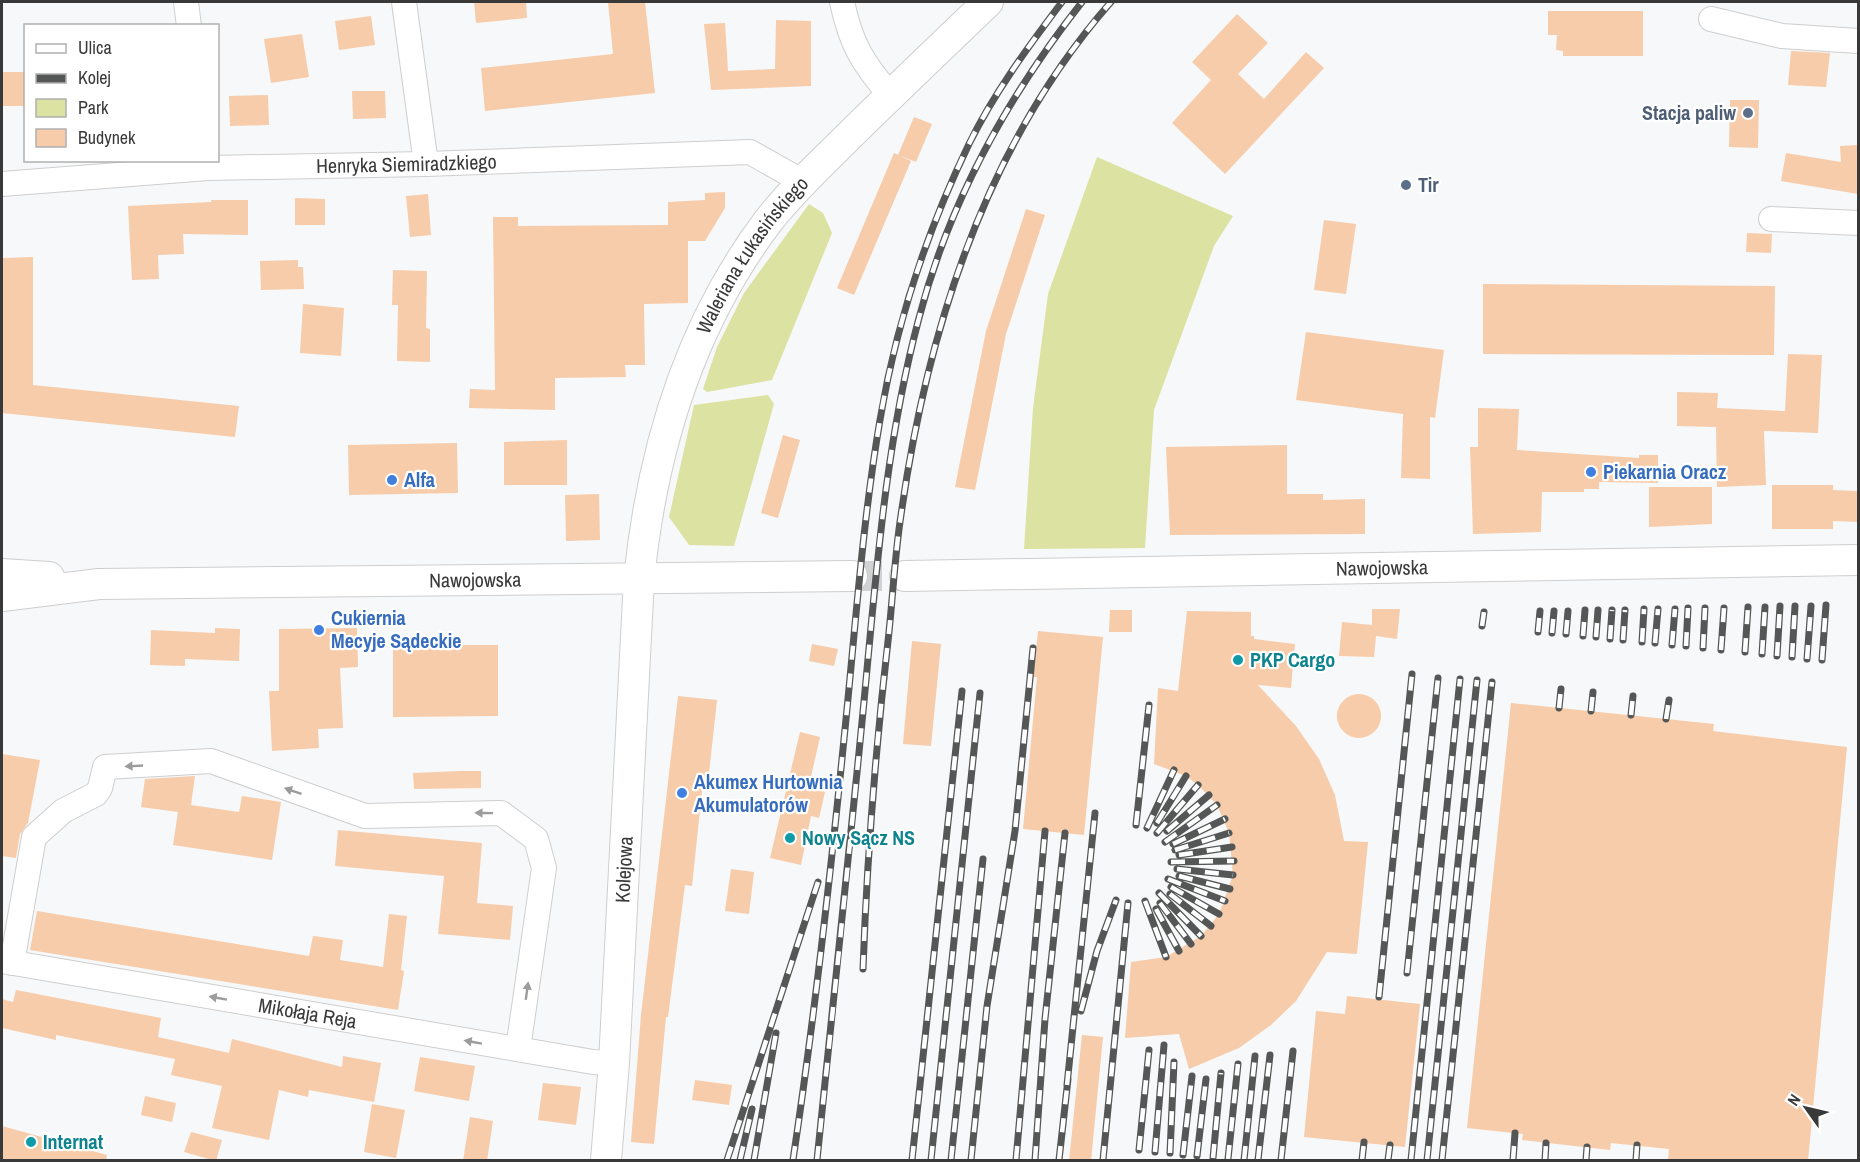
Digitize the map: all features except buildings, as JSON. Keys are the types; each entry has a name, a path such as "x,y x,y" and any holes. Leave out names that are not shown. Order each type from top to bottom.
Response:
{"street":[{"path":"186,2 189,24"},
{"path":"404,2 426,164"},
{"path":"842,2 848,30 865,66 890,95"},
{"name":"Waleriana Łukasińskiego","path":"639,579 645,523 662,443 696,347 741,260 770,219 803,182 988,2"},
{"path":"1711,19 1782,36 1858,41"},
{"name":"Henryka Siemiradzkiego","path":"2,184 207,164 426,164 750,152 803,182"},
{"path":"1770,219 1858,223"},
{"name":"Nawojowska","path":"905,576 1858,560"},
{"name":"Nawojowska","path":"2,574 49,577 99,584"},
{"name":"Nawojowska","path":"2,596 99,584 852,576"},
{"name":"Kolejowa","path":"606,1161 614,1063 639,579"},
{"path":"7,962 34,837 63,811 96,794 100,788 105,767 212,760 365,816 501,813 536,839 544,868 518,1049"},
{"name":"Mikołaja Reja","path":"7,962 518,1049 614,1063"}],"green space":[{"path":"1097,157 1233,216 1214,246 1154,410 1145,548 1024,549 1033,408 1048,294"},
{"path":"809,204 823,213 832,233 772,380 707,392 703,389 717,347 744,293"},
{"path":"768,395 774,404 734,546 689,545 669,517 694,405"}],"tunnel":[{"path":"852,576 905,576"}],"railway":[{"path":"793,1160 827,897 868,499 880,420 895,349 904,313 927,244 969,144 1000,89 1062,2"},
{"path":"817,1160 876,575 889,471 907,369 932,275 964,192 1006,113 1055,38 1082,2"},
{"path":"863,969 873,800 897,544 912,446 927,377 946,309 969,242 996,178 1029,116 1067,57 1111,2"},
{"path":"1822,660 1826,605"},
{"path":"1777,656 1780,606"},
{"path":"1792,657 1795,606"},
{"path":"1807,659 1811,606"},
{"path":"1745,652 1748,607"},
{"path":"1762,654 1765,607"},
{"path":"1686,646 1688,608"},
{"path":"1703,648 1705,608"},
{"path":"1721,650 1724,608"},
{"path":"1642,642 1644,609"},
{"path":"1655,643 1658,609"},
{"path":"1672,645 1675,609"},
{"path":"1583,636 1585,610"},
{"path":"1596,637 1598,610"},
{"path":"1610,639 1612,610"},
{"path":"1623,640 1625,610"},
{"path":"1538,632 1540,611"},
{"path":"1552,633 1554,611"},
{"path":"1566,634 1568,611"},
{"path":"1482,626 1484,612"},
{"path":"971,1160 987,1006 1015,831 1033,648"},
{"path":"1379,997 1412,674"},
{"path":"1407,973 1438,678"},
{"path":"1411,1160 1460,679"},
{"path":"1427,1160 1477,680"},
{"path":"1442,1160 1492,682"},
{"path":"1559,708 1561,689"},
{"path":"912,1160 962,691"},
{"path":"1591,711 1593,692"},
{"path":"931,1160 980,693"},
{"path":"1631,715 1633,696"},
{"path":"1666,719 1669,700"},
{"path":"1136,825 1149,705"},
{"path":"1147,828 1174,770"},
{"path":"1157,823 1186,776"},
{"path":"1157,833 1198,785"},
{"path":"1167,831 1209,795"},
{"path":"1165,842 1217,805"},
{"path":"1067,1085 1095,813"},
{"path":"1173,844 1225,819"},
{"path":"1016,1160 1045,831"},
{"path":"1035,1160 1045,1019 1065,833"},
{"path":"1175,850 1229,833"},
{"path":"1179,855 1232,847"},
{"path":"951,1160 983,859"},
{"path":"1171,862 1234,861"},
{"path":"1177,869 1233,875"},
{"path":"1179,876 1230,889"},
{"path":"1168,879 1225,901"},
{"path":"727,1160 818,882"},
{"path":"1171,887 1219,914"},
{"path":"1159,893 1201,936"},
{"path":"1170,894 1211,926"},
{"path":"1081,1011 1097,951 1116,900"},
{"path":"1145,901 1166,957"},
{"path":"1103,1160 1128,903"},
{"path":"1160,903 1191,944"},
{"path":"1156,909 1179,951"},
{"path":"754,1160 776,1033"},
{"path":"1155,1152 1164,1045"},
{"path":"1139,1150 1149,1050"},
{"path":"1281,1160 1293,1051"},
{"path":"1258,1160 1270,1055"},
{"path":"1244,1160 1255,1056"},
{"path":"1170,1153 1174,1062"},
{"path":"1228,1159 1238,1064"},
{"path":"1213,1158 1221,1073"},
{"path":"1183,1155 1192,1076"},
{"path":"1059,1160 1068,1079"},
{"path":"1197,1156 1206,1079"},
{"path":"740,1160 752,1109"},
{"path":"1513,1160 1515,1133"},
{"path":"1362,1160 1364,1142"},
{"path":"1545,1160 1546,1143"},
{"path":"1388,1160 1390,1145"},
{"path":"1636,1160 1637,1145"},
{"path":"1586,1160 1587,1147"}],"place":[{"name":"Stacja paliw","path":"1748,113"},
{"name":"Tir","path":"1406,185"},
{"name":"Piekarnia Oracz","path":"1591,472"},
{"name":"Alfa","path":"392,480"},
{"name":"Cukiernia Mecyje Sądeckie","path":"319,630"},
{"name":"PKP Cargo","path":"1238,660"},
{"name":"Akumex Hurtownia Akumulatorów","path":"682,793"},
{"name":"Nowy Sącz NS","path":"790,838"},
{"name":"Internat","path":"31,1142"}]}
